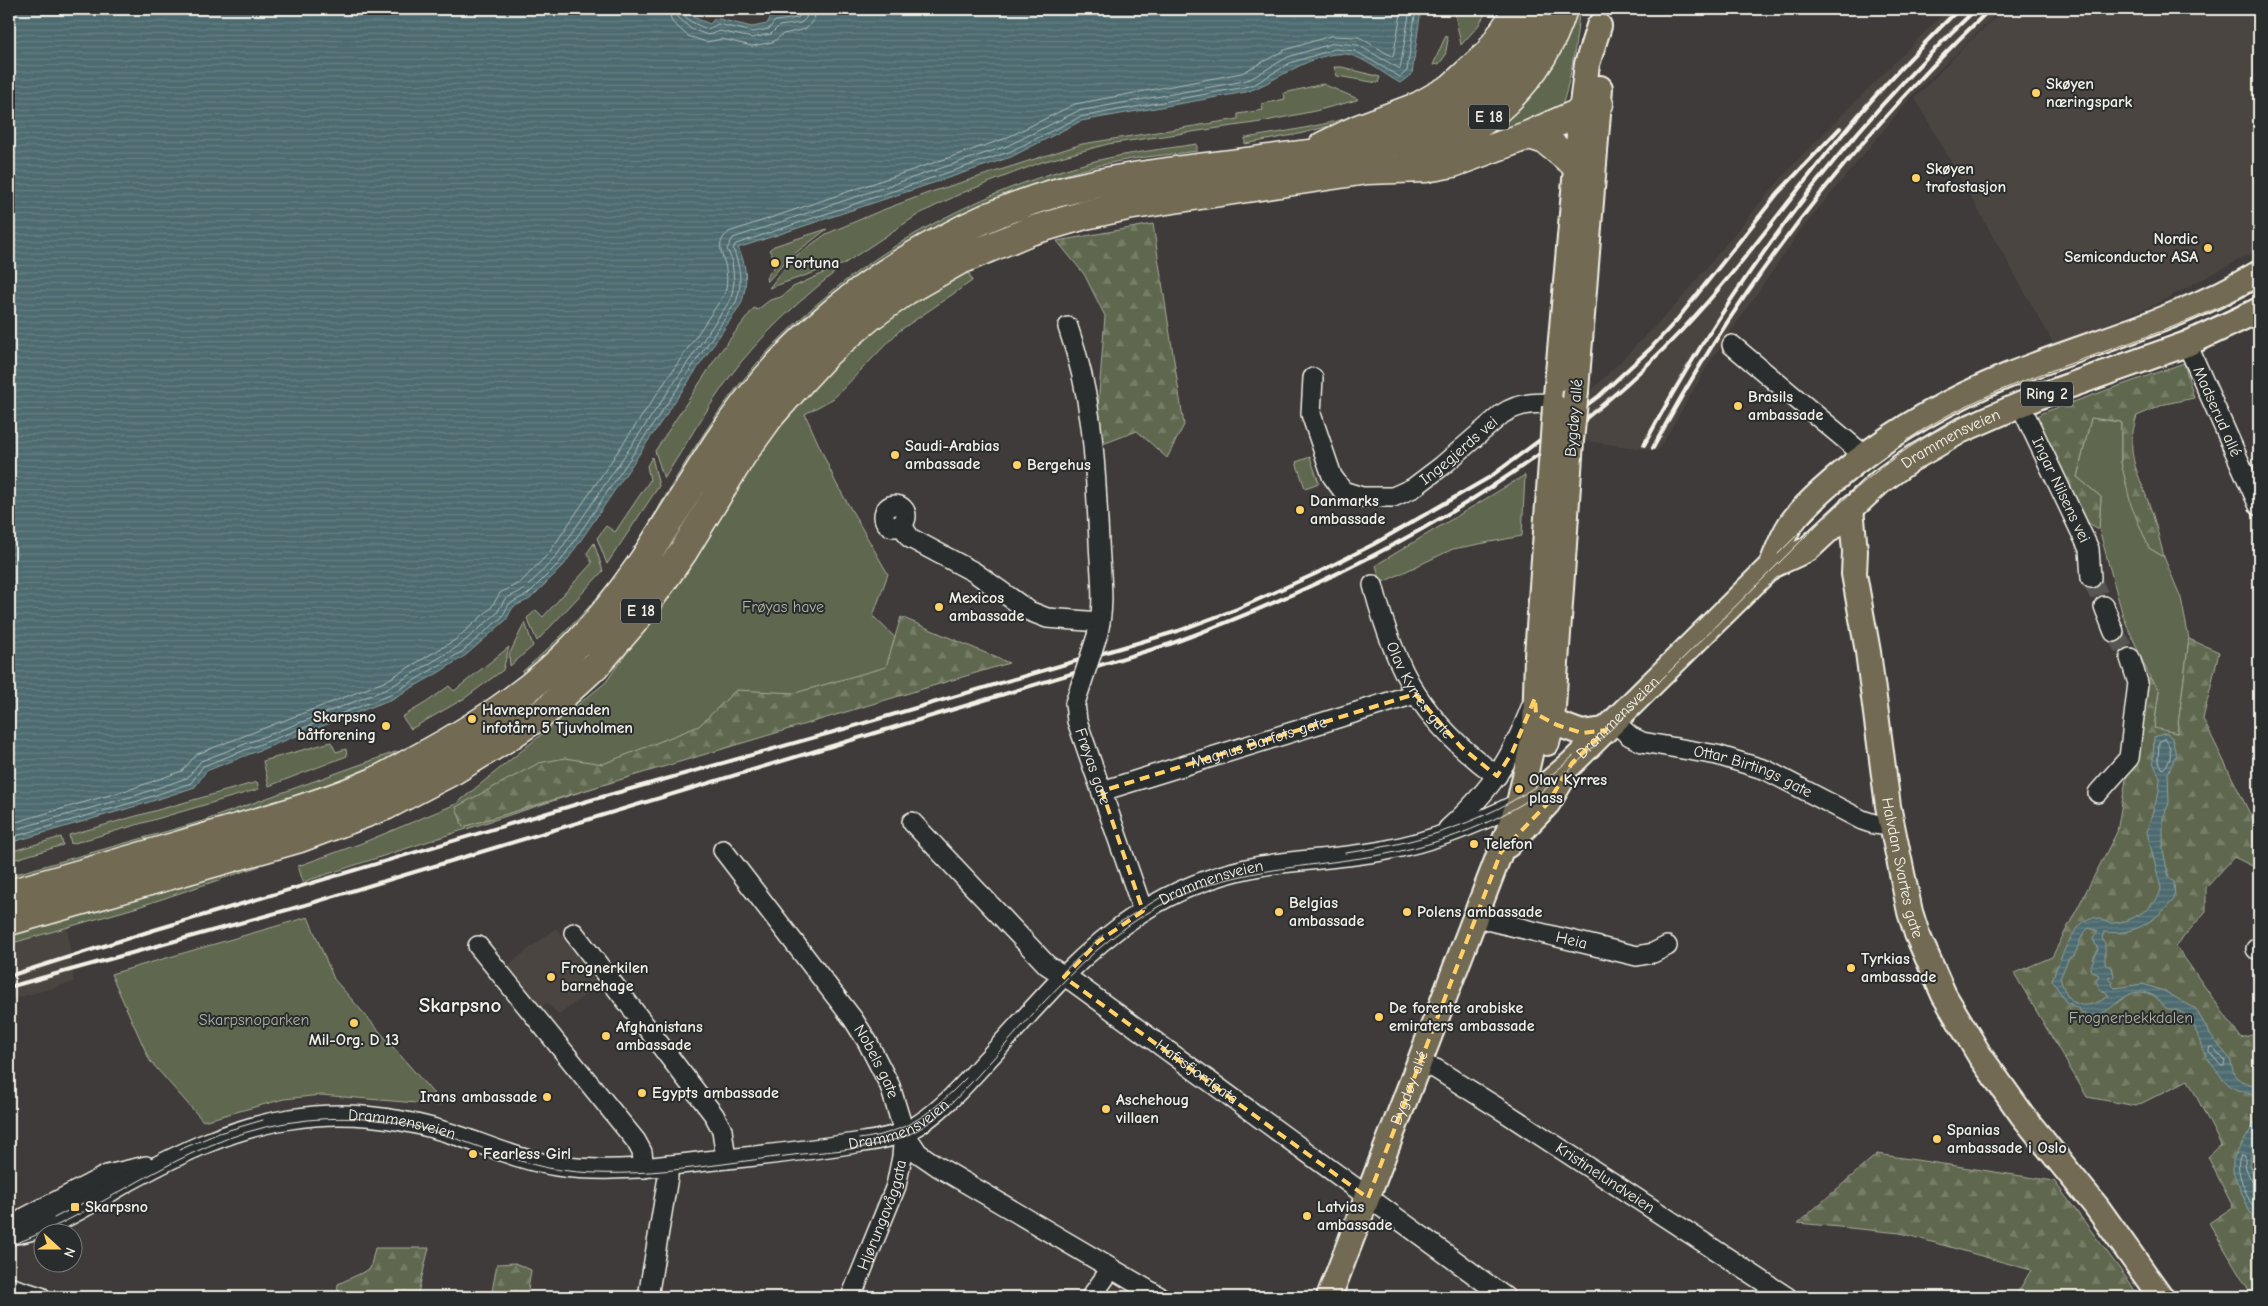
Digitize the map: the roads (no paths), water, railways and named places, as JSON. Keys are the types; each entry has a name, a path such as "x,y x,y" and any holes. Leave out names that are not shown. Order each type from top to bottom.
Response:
{"highway":[{"path":"1308,153 1358,129 1411,110 1450,88 1489,53 1518,9"},
{"name":"E 18","path":"9,894 295,811 336,796 376,781 494,715 541,679 579,642 615,602 659,539 720,439 750,396 783,360 828,316 859,290 917,253 979,222 1053,194 1126,179 1308,153 1360,149 1408,138 1449,119 1474,102 1501,76 1518,54 1544,9"},
{"name":"E 18","path":"9,921 300,838 385,806 454,770 508,737 547,710 596,664 635,620 668,574 742,455 770,416 828,352 872,315 933,274 987,248 1030,231 1085,215 1127,206 1367,170 1437,148 1482,123 1515,92 1536,67 1550,42 1563,9"},
{"path":"1367,170 1439,166 1469,158 1529,135 1590,108"},
{"path":"1529,135 1545,140 1575,164"}],"main road":[{"name":"Bygdøy allé","path":"1329,1297 1519,803 1535,732 1535,698 1552,457 1564,402 1590,108 1587,64 1599,18"},
{"name":"Bygdøy allé","path":"1519,803 1540,764 1552,722 1572,441 1564,402 1575,164 1590,108"},
{"name":"Drammensveien","path":"1771,566 1790,525 1826,488 1893,435 1969,393 2006,376 2173,315 2216,296 2259,273"},
{"name":"Drammensveien","path":"1519,803 1550,782 1572,763 1771,566 1808,548 1880,482 1939,442 2020,404 2187,344 2259,310"},
{"path":"1826,488 1824,502 1828,530"},
{"name":"Halvdan Svartes gate","path":"1851,508 1855,551 1854,574 1868,652 1891,826 1910,912 1917,934 1944,995 1980,1056 2004,1090 2096,1206 2161,1297"},
{"name":"Halvdan Svartes gate","path":"1828,530 1854,574"},
{"path":"1552,722 1582,733 1610,726"},
{"name":"Bygdøy allé","path":"1501,852 1548,803 1572,763"}],"street":[{"name":"Frøyas gate","path":"1068,327 1085,384 1093,432 1102,602 1099,629 1075,703 1076,721 1143,911"},
{"name":"Madserud allé","path":"2187,344 2259,506"},
{"path":"1732,345 1865,456"},
{"name":"Ingegjerds vei","path":"1314,378 1312,414 1332,476 1344,491 1370,498 1393,497 1403,494 1442,466 1502,414 1513,407 1530,403 1564,402"},
{"name":"Ingar Nilsens vei","path":"2020,404 2089,549 2091,578"},
{"path":"901,524 910,538 974,572 1029,611 1047,618 1099,629"},
{"name":"Olav Kyrres gate","path":"1373,585 1382,621 1394,656 1415,694 1428,712 1455,741 1497,776"},
{"path":"2104,606 2114,632"},
{"path":"2098,793 2129,758 2138,683 2130,658"},
{"name":"Magnus Barfots gate","path":"1102,792 1415,694"},
{"path":"1442,835 1470,809 1497,776 1512,753 1535,698"},
{"name":"Ottar Birtings gate","path":"1610,726 1642,742 1710,754 1750,765 1780,777 1862,820 1891,826"},
{"name":"Drammensveien","path":"9,1235 38,1231 162,1163 204,1143 262,1124 294,1118 349,1114 405,1121 555,1166 605,1170 644,1168 726,1159 884,1138 904,1132 925,1120 947,1102 1099,941 1166,898 1224,874 1257,867 1383,851 1442,835 1484,820 1519,803"},
{"name":"Hafrsfjordgata","path":"912,822 1047,966 1064,976 1505,1297"},
{"name":"Nobels gate","path":"723,850 867,1041 890,1086 904,1132 918,1152 937,1166 1160,1297"},
{"name":"Heia","path":"1476,915 1491,921 1637,956 1653,953 1667,946"},
{"path":"574,933 714,1115 722,1130 726,1159"},
{"path":"478,946 636,1141 642,1152 644,1168"},
{"name":"Kristinelundveien","path":"1420,1064 1436,1069 1487,1101 1787,1297"},
{"name":"Hjørungavåggata","path":"851,1297 896,1186 902,1157 904,1132"},
{"name":"Drammensveien","path":"9,1231 26,1217 107,1175 162,1163"},
{"path":"648,1297 668,1177 668,1165"},
{"path":"1091,1297 1111,1269"},
{"path":"9,1287 41,1297"}],"water":[{"path":"9,9 685,9 695,18 710,24 715,18 752,27 767,24 771,16 796,13 798,9 1421,9 1412,74 1400,83 1354,56 1328,55 1299,66 1246,92 1081,121 1011,157 738,248 746,275 745,290 741,304 564,565 530,599 513,607 506,620 466,655 392,699 206,771 195,787 9,843"},
{"path":"2166,733 2172,738 2176,755 2168,773 2169,803 2163,818 2163,851 2169,878 2174,882 2175,898 2160,914 2144,925 2125,932 2104,932 2102,938 2105,944 2105,964 2112,968 2114,975 2113,978 2109,977 2109,980 2113,982 2112,985 2115,988 2143,984 2164,991 2196,1009 2211,1036 2230,1059 2234,1075 2241,1081 2259,1087 2259,1097 2235,1089 2228,1084 2202,1049 2194,1025 2190,1020 2179,1011 2166,1008 2154,996 2143,992 2136,992 2104,1012 2092,1015 2082,1013 2079,1009 2066,1002 2052,980 2067,945 2084,921 2096,918 2111,923 2121,922 2143,912 2150,907 2159,895 2161,888 2147,832 2159,791 2160,778 2153,762 2154,737","holes":["2089,928 2098,931 2093,939 2098,950 2090,968 2091,971 2099,975 2096,982 2102,992 2105,991 2109,996 2092,1004 2078,1004 2068,996 2060,978 2069,958 2074,956 2086,931"]},
{"path":"2259,1116 2259,1142 2251,1155 2249,1164 2259,1185 2259,1234 2233,1172 2233,1159"}],"tunnel":[{"path":"2091,578 2104,606"},
{"path":"2114,632 2130,658"}],"tram line":[{"path":"1907,440 1948,415 1991,394 2172,327 2216,309 2259,287"},
{"path":"9,1246 47,1230 189,1155 226,1139 266,1127 308,1120 340,1118 388,1121 449,1136 534,1165 577,1172 607,1173 666,1171 842,1150 884,1143 904,1136 924,1126 947,1108 1081,964 1143,916 1177,897 1220,881 1264,872 1384,854 1442,840 1471,830 1524,803 1573,767 1828,514 1887,463 1931,434 1970,413 2052,379 2178,333 2219,316 2259,296"},
{"path":"1778,554 1824,508"},
{"path":"1345,853 1406,842 1437,833 1496,810 1550,776 1573,756"},
{"path":"1117,924 1163,896"},
{"path":"1061,974 1103,935"},
{"path":"859,1139 891,1132 918,1119 942,1101 966,1078"},
{"path":"179,1150 219,1133 263,1120"},
{"path":"54,1218 87,1201"}],"railway":[{"path":"9,987 305,905 1170,644 1240,617 1378,553 1444,516 1508,476 1570,431 1628,383 1702,308 1878,92 1959,9"},
{"path":"1644,445 1713,327 1792,213 1880,107 1976,9"},
{"path":"1653,448 1687,387 1724,328 1804,215 1847,161 1893,109 1990,9"},
{"path":"9,976 154,930 584,802 844,729 1178,631 1237,609 1315,574 1374,544 1490,477 1599,396 1650,349 1676,321 1778,193 1840,128"}],"place":[{"name":"Skøyen næringspark","path":"2036,93"},
{"name":"Skøyen trafostasjon","path":"1916,178"},
{"name":"Nordic Semiconductor ASA","path":"2208,248"},
{"name":"Fortuna","path":"775,263"},
{"name":"Brasils ambassade","path":"1738,406"},
{"name":"Saudi-Arabias ambassade","path":"895,455"},
{"name":"Bergehus","path":"1017,465"},
{"name":"Danmarks ambassade","path":"1300,510"},
{"name":"Mexicos ambassade","path":"939,607"},
{"name":"Havnepromenaden infotårn 5 Tjuvholmen","path":"472,719"},
{"name":"Skarpsno båtforening","path":"386,726"},
{"name":"Olav Kyrres plass","path":"1519,789"},
{"name":"Telefon","path":"1474,844"},
{"name":"Belgias ambassade","path":"1279,912"},
{"name":"Polens ambassade","path":"1407,912"},
{"name":"Tyrkias ambassade","path":"1851,968"},
{"name":"Frognerkilen barnehage","path":"551,977"},
{"name":"De forente arabiske emiraters ambassade","path":"1379,1017"},
{"name":"Mil-Org. D 13","path":"354,1023"},
{"name":"Afghanistans ambassade","path":"606,1036"},
{"name":"Egypts ambassade","path":"642,1093"},
{"name":"Irans ambassade","path":"547,1097"},
{"name":"Aschehoug villaen","path":"1106,1109"},
{"name":"Spanias ambassade i Oslo","path":"1937,1139"},
{"name":"Fearless Girl","path":"473,1154"},
{"name":"Skarpsno","path":"75,1207"},
{"name":"Latvias ambassade","path":"1307,1216"}],"district":[{"name":"Skarpsno","path":"460,1005"}],"park label":[{"name":"Frøyas have","path":"783,607"},
{"name":"Frognerbekkdalen","path":"2131,1018"},
{"name":"Skarpsnoparken","path":"254,1020"}]}
